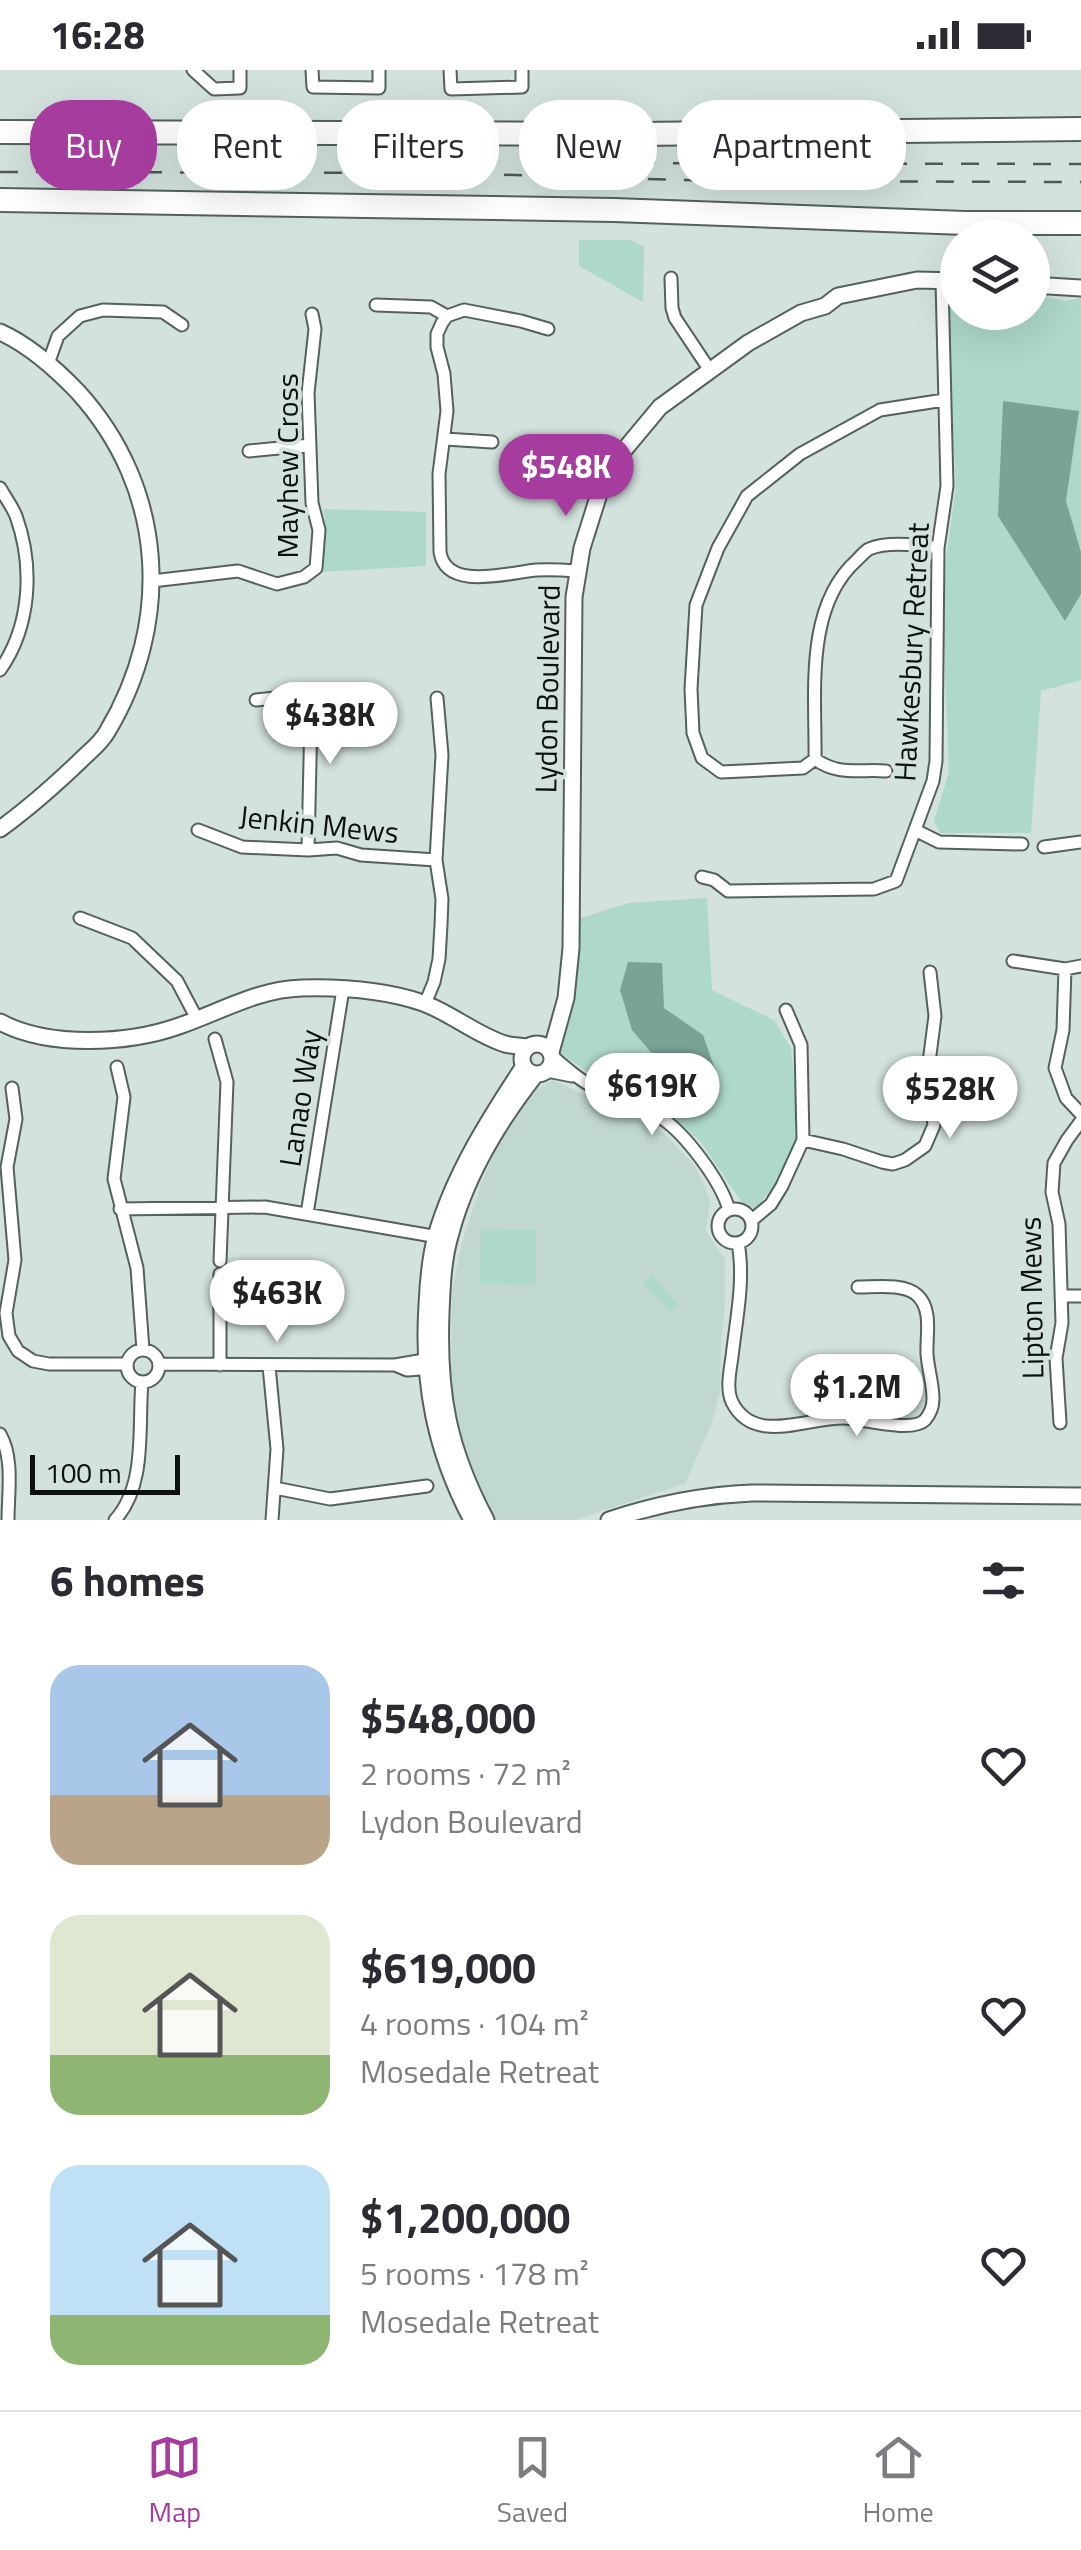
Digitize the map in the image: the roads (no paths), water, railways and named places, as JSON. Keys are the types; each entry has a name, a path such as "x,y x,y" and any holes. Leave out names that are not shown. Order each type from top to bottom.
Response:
{"highway":[{"path":"0,132 640,134 1081,129"},
{"path":"0,200 614,210 1078,224"}],"street":[{"path":"193,70 214,89 240,88 240,70"},
{"path":"312,70 312,87 379,88 380,70"},
{"path":"450,70 451,89 522,87 522,70"},
{"path":"672,278 672,308 708,370"},
{"name":"Lydon Boulevard","path":"472,1520 447,1466 429,1399 442,1292 442,1238 475,1170 557,1025 566,998 571,948 574,597 588,521 620,455 660,406 708,370 774,327 800,313 825,306 838,296 917,280 940,281"},
{"path":"1050,286 1081,288"},
{"path":"376,305 431,307 447,316"},
{"path":"48,364 58,336 80,316 103,310 163,312 182,325"},
{"path":"548,330 521,321 456,312 447,316 436,334 446,389 446,439 439,492 441,562 456,574 484,576 536,570 577,571"},
{"name":"Mayhew Cross","path":"152,581 238,572 277,584 313,572 319,554 319,530 312,503 308,394 315,330 312,314"},
{"name":"Hawkesbury Retreat","path":"702,877 728,890 874,890 896,881 934,781 936,761 938,548 948,486 944,400 948,330"},
{"path":"0,332 59,372 97,414 126,464 141,503 152,581 139,664 105,736 43,797 0,830"},
{"path":"815,759 803,768 721,772 702,758 693,733 691,689 696,605 718,548 747,496 800,454 880,410 944,400"},
{"path":"446,439 492,442"},
{"path":"249,451 310,445"},
{"path":"0,488 15,514 26,556 26,614 10,656 0,670"},
{"path":"815,759 817,642 824,610 842,574 869,550 910,543 938,548"},
{"path":"256,700 295,696 310,716 308,850"},
{"path":"425,1004 440,959 442,899 436,860 442,755 436,698"},
{"path":"815,759 827,768 843,772 886,771"},
{"name":"Jenkin Mews","path":"198,830 242,846 337,848 361,855 436,860"},
{"path":"915,830 939,842 1022,844"},
{"path":"1044,846 1081,842"},
{"path":"80,918 132,938 177,981 197,1019"},
{"path":"1013,962 1064,969 1081,966"},
{"path":"1064,969 1063,1030 1055,1068 1066,1098 1081,1117"},
{"path":"804,1140 893,1164 924,1146 934,1125 928,1070 935,1016 930,972"},
{"path":"0,1022 64,1040 119,1039 176,1028 259,995 298,988 383,992 425,1004 660,1117 716,1179 729,1210"},
{"name":"Lanao Way","path":"307,1214 343,989"},
{"path":"752,1220 771,1204 804,1140 800,1045 786,1010"},
{"path":"215,1039 227,1082 220,1208 220,1365"},
{"path":"118,1067 124,1096 114,1180 137,1268 143,1350"},
{"path":"12,1088 16,1120 4,1166 15,1260 6,1330 14,1347 33,1361 127,1364"},
{"name":"Lipton Mews","path":"1060,1423 1056,1358 1062,1323 1059,1224 1052,1192 1054,1163 1081,1117"},
{"path":"120,1209 265,1208 442,1238"},
{"path":"729,1210 743,1210 752,1220 750,1236 738,1243 725,1240 718,1230 719,1220 729,1210"},
{"path":"738,1243 740,1271 730,1394 740,1413 760,1425 780,1428 832,1418 908,1426 926,1419 933,1401 923,1302 908,1289 858,1286"},
{"path":"1061,1296 1081,1296"},
{"path":"143,1350 154,1354 159,1364 153,1379 142,1382 132,1378 127,1364 132,1354 143,1350"},
{"path":"159,1364 395,1365 407,1370 433,1363"},
{"name":"Lydon Boulevard","path":"433,1363 452,1438 486,1520"},
{"path":"270,1366 277,1449 272,1520"},
{"path":"114,1520 123,1511 137,1476 142,1382"},
{"path":"0,1434 8,1464 8,1520"},
{"path":"275,1488 330,1499 426,1486"},
{"path":"609,1520 709,1495 1081,1496"}],"railway":[{"path":"657,163 1081,164"},
{"path":"0,172 444,173 719,181 1081,182"}]}
